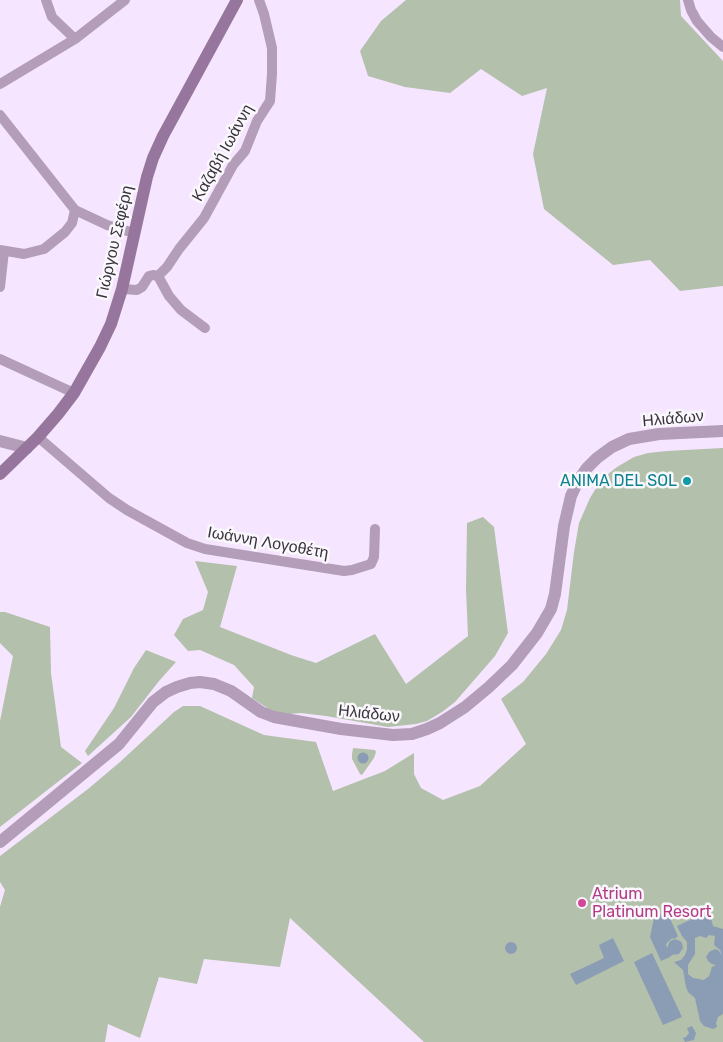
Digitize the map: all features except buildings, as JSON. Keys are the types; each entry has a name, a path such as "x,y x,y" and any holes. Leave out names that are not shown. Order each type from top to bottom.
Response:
{"main road":[{"name":"Γιώργου Σεφέρη","path":"0,474 38,438 58,414 74,393 100,347 111,324 122,290 147,177 163,136 236,0"}],"street":[{"path":"46,0 52,17 75,39"},
{"path":"0,84 75,39 125,0"},
{"name":"Καζαβή Ιωάννη","path":"122,290 137,290 142,287 148,276 158,276 167,267 204,218 233,165 245,151 257,121 270,101 272,48 259,0"},
{"path":"688,0 697,21 723,47"},
{"path":"2,121 75,210 107,225 134,233"},
{"path":"0,287 2,251 24,254 44,250 65,232 72,223 75,210"},
{"path":"158,276 177,306 205,328"},
{"path":"0,359 74,393"},
{"name":"Ηλιάδων","path":"0,842 119,744 153,702 177,686 200,682 214,684 231,691 261,712 274,717 341,729 403,735 412,734 440,723 465,707 489,687 512,665 541,627 551,609 555,594 564,526 571,496 587,468 612,447 629,439 659,434 723,431"},
{"name":"Ιωάννη Λογοθέτη","path":"38,438 109,498 127,510 187,543 205,549 344,571 371,564 374,557 375,529"},
{"path":"0,441 27,448"}],"green space":[{"path":"406,0 680,0 681,16 723,61 723,286 680,291 650,260 613,265 544,209 533,154 547,88 522,96 481,69 450,93 405,87 368,76 360,51 381,21"},
{"path":"723,448 723,1042 424,1042 290,918 280,967 204,959 197,984 159,977 140,1038 108,1024 105,1042 0,1042 0,907 5,890 0,882 0,856 88,789 174,712 183,706 200,706 264,735 316,742 333,791 385,771 414,753 414,774 421,788 443,800 480,786 526,744 501,699 523,682 546,654 561,630 567,610 579,523 598,485 617,467 634,457 667,451"},
{"path":"483,517 494,527 508,633 495,656 455,702 427,721 388,727 301,713 278,715 252,698 254,687 234,665 200,650 188,651 174,635 183,619 203,610 208,592 195,561 237,566 220,627 316,663 375,634 406,684 468,636 466,589 467,523"},
{"path":"0,612 50,627 51,673 61,747 82,763 0,827 0,721 13,656 0,643"},
{"path":"146,650 176,662 131,717 88,756 85,751 114,708 134,668"},
{"path":"353,748 375,750 376,752 362,775 352,759"}],"water":[{"path":"363,752 369,758 363,764 357,758"},
{"path":"667,912 678,936 671,939 666,944 667,948 670,941 675,939 682,943 683,948 679,954 672,955 661,961 650,937 654,918"},
{"path":"701,915 711,918 713,926 723,929 723,1014 718,1017 717,1027 713,1029 704,1026 700,1021 695,998 688,992 686,987 683,970 674,962 681,960 687,949 687,942 677,926","holes":["709,935 715,936 714,945 720,950 722,955 715,949 709,952 706,957 708,961 716,965 712,967 709,976 704,980 693,978 688,974 688,965 695,954 695,938 700,936 706,938"]},
{"path":"613,938 624,961 576,985 570,974 604,958 599,945"},
{"path":"513,942 516,943 516,953 509,954 506,953 505,946 506,943"},
{"path":"652,953 682,1017 663,1025 634,962"},
{"path":"692,1026 696,1033 694,1040 685,1042 683,1038 689,1033 687,1028"}],"place":[{"name":"ANIMA DEL SOL","path":"687,481"},
{"name":"Atrium Platinum Resort","path":"582,903"}]}
